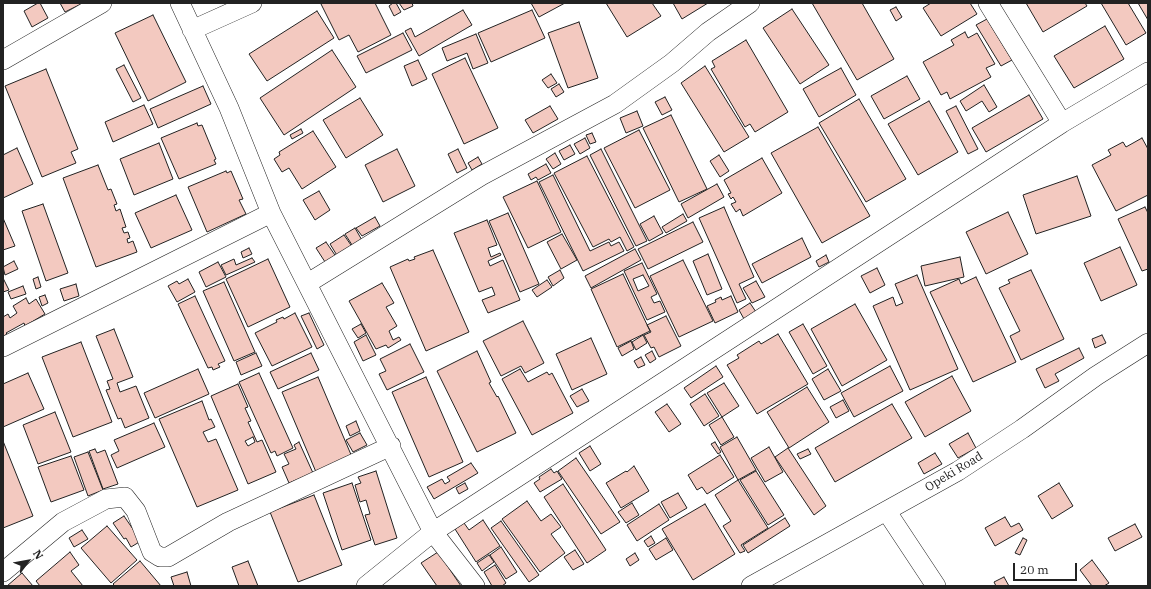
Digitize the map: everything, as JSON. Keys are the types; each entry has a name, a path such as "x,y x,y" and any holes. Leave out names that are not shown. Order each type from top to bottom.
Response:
{"street":[{"path":"3,60 102,3"},
{"path":"180,3 229,108 271,212 391,446 433,532 475,586"},
{"path":"192,30 252,3"},
{"path":"308,283 481,176 615,104 672,63 708,32 750,3"},
{"path":"988,3 1062,123"},
{"path":"366,586 433,532 1062,123 1148,72"},
{"path":"3,347 271,212"},
{"name":"Opeki Road","path":"751,586 887,512 964,467 1022,429 1096,376 1148,343"},
{"path":"3,572 64,522 106,499 125,497 136,511 152,552 160,557 168,557 228,522 391,446"},
{"path":"887,512 936,586"}],"building":[{"path":"40,3 48,18 32,27 24,11"},
{"path":"60,3 83,3 65,12"},
{"path":"375,3 391,35 358,52 349,35 339,40 321,4"},
{"path":"396,3 401,12 394,16 389,6"},
{"path":"399,3 412,3 413,6 404,10"},
{"path":"531,3 565,3 539,17"},
{"path":"606,3 652,3 661,16 627,37"},
{"path":"673,3 708,3 682,19"},
{"path":"812,3 862,3 894,59 857,80"},
{"path":"931,3 970,3 977,14 941,36 923,8"},
{"path":"1026,3 1085,3 1087,6 1043,32"},
{"path":"1101,3 1128,3 1146,33 1126,45"},
{"path":"1138,3 1148,3 1148,20"},
{"path":"896,7 902,17 896,21 890,10"},
{"path":"792,9 829,65 800,84 763,28"},
{"path":"463,10 472,25 419,56 405,31 411,28 415,37"},
{"path":"532,10 545,38 491,62 478,33"},
{"path":"317,11 334,38 267,81 249,54"},
{"path":"153,15 186,82 148,101 115,33"},
{"path":"987,19 1012,60 1001,66 976,25"},
{"path":"579,22 598,78 568,88 548,33"},
{"path":"1105,26 1124,59 1074,88 1054,56"},
{"path":"965,32 968,38 977,33 995,64 986,68 991,77 950,99 947,92 941,95 923,62 954,45 951,40"},
{"path":"403,33 412,50 366,73 357,56"},
{"path":"476,34 488,63 473,69 467,53 447,61 442,48"},
{"path":"746,40 788,112 755,132 750,124 745,127 711,69 715,67 712,61"},
{"path":"332,50 356,87 284,135 260,98"},
{"path":"465,58 498,128 464,144 432,74"},
{"path":"418,60 427,79 412,86 404,66"},
{"path":"124,65 141,98 133,102 116,69"},
{"path":"705,66 749,137 724,152 681,83"},
{"path":"841,68 856,95 819,117 803,89"},
{"path":"46,69 78,149 71,152 76,163 42,177 5,86"},
{"path":"551,74 557,83 548,88 542,80"},
{"path":"907,76 920,99 884,119 871,96"},
{"path":"559,84 564,92 556,97 551,89"},
{"path":"984,85 997,107 989,112 982,101 966,111 960,101"},
{"path":"203,86 211,104 158,128 150,109"},
{"path":"1029,95 1043,119 986,152 972,128"},
{"path":"665,97 672,110 662,115 655,102"},
{"path":"360,98 383,135 346,158 323,120"},
{"path":"859,99 906,179 866,202 819,123"},
{"path":"929,101 958,152 918,175 888,124"},
{"path":"144,105 153,124 113,142 105,122"},
{"path":"550,106 558,119 533,133 525,120"},
{"path":"956,106 978,149 968,154 946,111"},
{"path":"637,111 643,126 626,133 620,118"},
{"path":"671,115 707,189 679,202 643,128"},
{"path":"197,123 198,126 202,125 216,159 214,160 216,164 179,179 161,138"},
{"path":"818,127 870,216 822,243 771,153"},
{"path":"301,129 303,133 292,139 290,135"},
{"path":"639,130 670,190 635,208 604,148"},
{"path":"313,131 336,167 302,189 289,168 282,172 274,159 280,155 279,152"},
{"path":"592,133 596,142 590,144 586,135"},
{"path":"585,138 590,148 580,154 574,144"},
{"path":"1142,138 1148,149 1148,195 1116,211 1092,165 1111,155 1108,150 1123,142 1126,147"},
{"path":"159,143 173,179 134,195 120,159"},
{"path":"570,145 575,154 564,160 559,151"},
{"path":"17,148 33,184 3,198 3,155"},
{"path":"397,149 415,186 383,202 365,165"},
{"path":"458,149 467,168 457,173 448,154"},
{"path":"601,149 647,241 636,246 590,155"},
{"path":"555,153 561,164 553,169 546,159"},
{"path":"719,155 729,171 720,177 710,161"},
{"path":"587,156 634,247 627,251 620,237 611,242 609,239 593,247 554,173"},
{"path":"478,157 482,164 472,170 468,163"},
{"path":"762,158 782,193 743,216 740,209 736,212 731,204 736,202 733,197 731,199 728,194 731,193 724,180"},
{"path":"546,164 551,173 538,180 536,177 531,180 528,174"},
{"path":"98,165 108,190 111,189 117,204 114,205 116,211 120,209 126,227 122,228 124,233 128,232 130,238 127,239 128,243 133,241 137,252 96,267 63,178"},
{"path":"226,171 227,173 231,171 243,199 239,200 246,214 207,232 188,187"},
{"path":"553,175 590,251 609,242 611,246 619,242 624,251 583,271 539,182"},
{"path":"1077,176 1091,216 1036,234 1023,195"},
{"path":"537,181 561,232 528,248 503,197"},
{"path":"717,184 724,197 688,218 681,204"},
{"path":"319,191 330,210 315,220 303,200"},
{"path":"176,195 192,230 151,248 135,213"},
{"path":"43,204 68,273 46,281 22,211"},
{"path":"724,207 754,277 739,284 746,299 737,303 699,218"},
{"path":"1145,207 1148,213 1148,269 1142,271 1118,219"},
{"path":"1008,212 1028,254 986,274 966,232"},
{"path":"508,213 539,284 520,292 489,221"},
{"path":"683,214 687,221 666,233 662,227"},
{"path":"654,216 663,233 649,241 640,224"},
{"path":"375,217 380,226 362,236 356,228"},
{"path":"3,218 15,246 3,250"},
{"path":"487,220 497,245 488,248 491,257 500,253 501,255 488,261 490,266 503,260 520,300 488,313 482,300 495,295 492,287 479,292 454,233"},
{"path":"693,222 703,242 648,269 638,249"},
{"path":"355,228 363,242 354,248 345,234"},
{"path":"562,234 577,260 561,269 547,242"},
{"path":"344,235 353,248 338,257 330,244"},
{"path":"802,238 811,257 762,283 752,264"},
{"path":"326,242 337,258 327,265 316,248"},
{"path":"1120,247 1137,285 1101,301 1084,263"},
{"path":"249,248 252,254 243,258 241,252"},
{"path":"635,249 641,260 591,288 585,276"},
{"path":"433,250 469,332 426,351 390,267 408,259 409,261 415,259 414,257"},
{"path":"708,254 722,289 707,295 693,261"},
{"path":"826,255 829,262 819,267 816,261"},
{"path":"960,257 964,277 925,286 921,266"},
{"path":"252,258 255,262 226,275 221,265 234,259 236,265"},
{"path":"268,259 290,307 248,327 226,279"},
{"path":"683,260 713,321 679,337 650,276"},
{"path":"14,261 18,269 5,275 3,267"},
{"path":"218,262 226,277 206,287 199,272"},
{"path":"642,263 657,294 651,297 654,303 660,301 665,312 647,320 624,271","holes":["643,275 649,286 638,291 633,279"]},
{"path":"877,268 885,285 870,293 861,276"},
{"path":"560,270 564,278 553,286 548,277"},
{"path":"1031,270 1064,339 1021,360 1010,336 1020,331 999,288 1010,283 1008,280"},
{"path":"623,274 650,331 617,347 591,289"},
{"path":"917,275 958,369 910,390 873,306 893,297 896,306 903,303 895,284"},
{"path":"38,277 41,287 36,289 33,279"},
{"path":"976,277 1016,362 973,382 930,292 959,279 961,284"},
{"path":"3,278 9,290 3,292"},
{"path":"188,279 195,292 177,302 168,286 177,281 179,284"},
{"path":"547,280 552,287 537,297 532,290"},
{"path":"756,281 765,297 752,303 743,288"},
{"path":"224,282 255,352 234,361 203,291"},
{"path":"382,283 394,303 386,307 397,326 389,331 393,340 399,337 401,340 388,348 386,345 376,349 349,301"},
{"path":"76,284 79,296 64,301 60,289"},
{"path":"23,286 26,294 11,299 8,292"},
{"path":"45,295 48,303 42,306 39,297"},
{"path":"195,296 225,361 218,364 220,367 213,370 212,367 208,368 178,304"},
{"path":"731,296 738,312 715,323 707,306 716,302 715,300 721,297 722,300"},
{"path":"26,298 29,304 36,299 45,314 25,326 24,323 6,333 7,334 3,337 3,317 8,314 10,318 17,313 13,306"},
{"path":"750,303 756,312 744,319 739,310"},
{"path":"855,304 887,360 842,386 811,329"},
{"path":"295,313 312,347 272,366 255,333 277,322 276,320 283,317 284,319"},
{"path":"309,313 324,345 317,349 301,316"},
{"path":"666,316 681,346 659,357 654,347 651,348 644,335 651,332 647,325"},
{"path":"523,321 544,363 525,373 521,366 501,376 483,341"},
{"path":"361,324 366,333 358,338 352,329"},
{"path":"803,324 827,366 813,374 789,332"},
{"path":"114,329 133,377 117,383 120,392 136,386 149,418 125,428 121,418 118,419 106,390 110,389 107,381 113,379 96,336"},
{"path":"778,334 808,384 757,414 727,365 739,358 737,355 759,341 761,344"},
{"path":"366,335 376,355 363,361 354,342"},
{"path":"643,335 647,343 636,350 632,342"},
{"path":"1102,335 1106,343 1095,348 1092,339"},
{"path":"591,338 607,374 572,390 556,354"},
{"path":"631,341 634,349 622,356 618,348"},
{"path":"81,342 112,422 73,437 42,357"},
{"path":"410,344 424,372 387,390 379,374 386,371 380,359"},
{"path":"1079,348 1084,358 1055,374 1059,381 1045,388 1036,369"},
{"path":"477,351 491,382 489,383 497,397 498,396 516,433 477,452 437,371"},
{"path":"652,351 656,359 650,363 645,355"},
{"path":"256,353 262,366 241,375 236,362"},
{"path":"311,353 319,370 278,389 270,372"},
{"path":"641,357 645,365 638,368 634,361"},
{"path":"716,366 723,377 691,398 684,388"},
{"path":"890,366 903,391 854,417 841,393"},
{"path":"198,369 209,394 155,418 144,393"},
{"path":"520,369 528,382 547,372 549,375 552,373 573,413 532,435 502,379"},
{"path":"828,369 841,391 824,400 812,379"},
{"path":"28,373 44,409 3,427 3,384"},
{"path":"259,373 293,448 277,456 275,451 271,453 239,382"},
{"path":"952,376 971,411 925,437 905,402"},
{"path":"318,377 352,457 316,472 282,392"},
{"path":"426,377 463,462 429,477 392,392"},
{"path":"724,383 739,406 722,417 707,393"},
{"path":"238,384 248,407 245,408 251,421 248,422 257,442 262,440 276,472 248,484 211,396","holes":["253,437 255,442 248,446 245,441"]},
{"path":"807,387 829,422 789,448 767,412"},
{"path":"582,389 589,401 577,407 570,396"},
{"path":"705,394 719,416 704,426 690,404"},
{"path":"843,400 849,411 836,418 830,407"},
{"path":"202,401 209,420 211,419 215,427 203,432 208,442 216,439 238,490 197,507 159,419"},
{"path":"667,404 681,424 669,432 655,412"},
{"path":"892,404 912,438 835,482 815,448"},
{"path":"55,412 71,452 38,464 23,425"},
{"path":"722,417 734,437 721,445 709,425"},
{"path":"356,421 360,431 350,436 346,426"},
{"path":"154,423 165,447 117,468 111,455 119,451 114,440"},
{"path":"360,433 367,445 353,452 346,440"},
{"path":"968,433 976,448 958,458 949,444"},
{"path":"737,437 756,470 738,480 720,447"},
{"path":"3,441 33,516 3,528"},
{"path":"299,442 313,473 289,483 282,467 289,464 284,454 296,449 294,445"},
{"path":"715,442 721,452 718,454 711,444"},
{"path":"590,446 601,464 590,471 579,453"},
{"path":"769,447 783,472 765,482 751,458"},
{"path":"788,448 826,506 814,515 775,457"},
{"path":"95,449 97,453 105,450 118,484 103,489 89,451"},
{"path":"808,449 811,454 800,459 797,454"},
{"path":"88,452 103,490 88,496 74,457"},
{"path":"935,453 942,464 924,474 918,463"},
{"path":"720,455 734,477 707,494 702,487 697,490 688,475"},
{"path":"71,456 84,490 51,502 38,467"},
{"path":"576,458 620,522 601,534 558,471"},
{"path":"471,463 478,473 434,499 427,487 442,479 445,484 450,481 447,477"},
{"path":"634,466 649,491 621,508 606,483 626,471 627,472"},
{"path":"551,469 554,473 557,471 562,479 540,492 534,483 540,479 539,477"},
{"path":"376,471 397,538 375,545 365,515 370,514 366,500 360,502 355,485 361,483 358,477"},
{"path":"756,471 784,515 768,525 740,480"},
{"path":"738,480 768,528 741,545 745,551 740,553 723,526 731,521 715,495"},
{"path":"352,483 371,540 342,550 323,493"},
{"path":"465,483 468,489 459,494 456,488"},
{"path":"1059,483 1073,506 1052,519 1038,496"},
{"path":"563,484 606,550 587,563 544,497"},
{"path":"678,493 687,508 670,518 661,502"},
{"path":"314,495 342,565 298,582 270,512"},
{"path":"527,501 541,521 551,514 561,527 551,534 565,553 540,572 502,519"},
{"path":"632,503 639,515 626,523 618,512"},
{"path":"659,504 669,520 637,541 627,525"},
{"path":"705,504 735,554 693,580 662,529"},
{"path":"124,516 141,541 131,547 126,538 124,539 113,523"},
{"path":"1005,517 1011,527 1019,523 1023,530 995,546 985,528"},
{"path":"785,518 790,526 748,553 743,545"},
{"path":"483,520 500,546 476,562 455,529 464,523 469,530"},
{"path":"501,521 539,575 529,582 491,528"},
{"path":"1135,524 1142,537 1115,551 1108,538"},
{"path":"107,526 137,560 111,583 81,548"},
{"path":"82,530 88,539 74,547 69,538"},
{"path":"651,536 655,543 648,547 644,541"},
{"path":"666,538 673,550 656,560 649,549"},
{"path":"1023,538 1027,540 1020,555 1015,553"},
{"path":"501,547 517,572 506,579 490,555"},
{"path":"575,550 584,564 573,570 564,557"},
{"path":"70,552 79,565 71,571 83,586 40,586 36,581"},
{"path":"438,552 461,586 437,586 421,563"},
{"path":"635,553 639,560 630,566 626,559"},
{"path":"489,555 494,562 482,571 477,563"},
{"path":"1092,560 1109,583 1104,586 1092,586 1080,570"},
{"path":"140,561 161,586 115,586 113,584"},
{"path":"248,561 258,586 239,586 232,567"},
{"path":"495,565 506,583 502,586 492,586 484,572"},
{"path":"187,572 191,586 174,586 171,577"},
{"path":"22,573 33,586 7,586"},
{"path":"1004,577 1009,586 996,586 994,582"}]}
